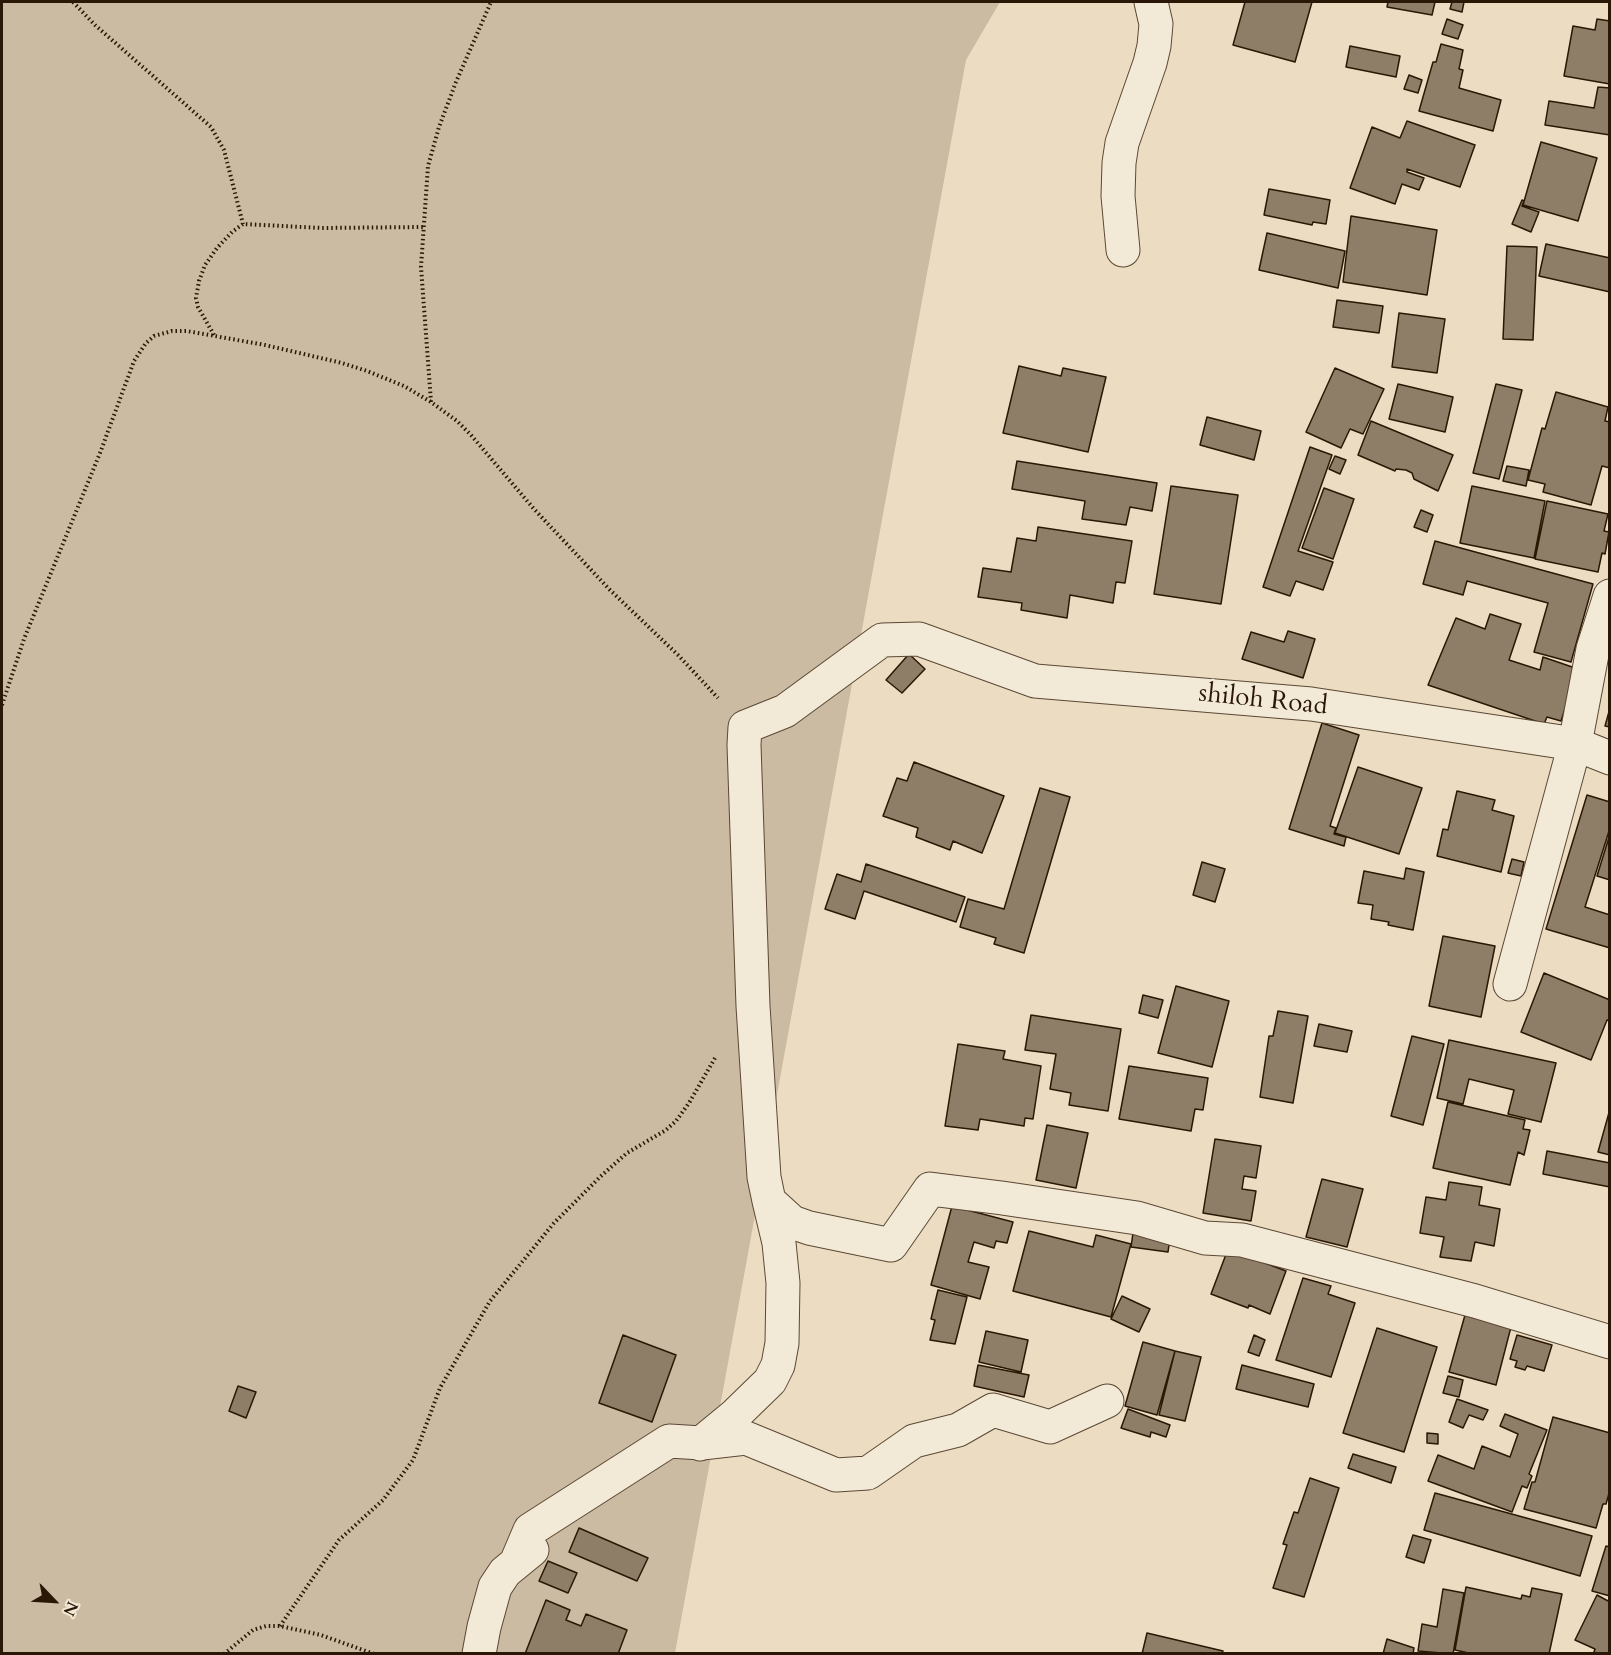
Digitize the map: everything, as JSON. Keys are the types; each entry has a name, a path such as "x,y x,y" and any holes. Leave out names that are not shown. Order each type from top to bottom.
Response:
{"street":[{"path":"1123,250 1118,196 1119,163 1129,118 1154,46 1156,24 1151,2"},
{"path":"1510,984 1575,744 1593,649 1610,596"},
{"name":"shiloh Road","path":"745,727 785,711 882,640 919,639 1035,681 1311,704 1575,744 1610,758"},
{"path":"480,1653 484,1627 495,1587 505,1572 555,1536 631,1493 702,1443 740,1411 770,1381 778,1365 783,1319 783,1272 778,1237 764,1177 751,958 745,727"},
{"path":"769,1201 783,1216 798,1225 891,1245 930,1189 1137,1218 1205,1238 1242,1240 1312,1257 1475,1301 1610,1342"},
{"path":"702,1443 746,1438 836,1475 868,1473 914,1441 958,1430 993,1410 1050,1427 1107,1401"}],"path":[{"path":"74,2 96,25 211,127 224,150 243,224"},
{"path":"431,402 421,267 428,166 439,127 491,2"},
{"path":"215,335 206,324 198,307 196,297 199,281 205,266 217,248 243,224 314,228 424,227"},
{"path":"2,705 24,639 100,453 134,362 150,339 164,333 196,331 307,354 367,371 404,386 431,402 471,435 534,509 609,590 678,655 745,727"},
{"path":"280,1626 339,1540 382,1500 413,1460 440,1388 470,1334 490,1301 555,1223 616,1162 671,1125 689,1103 716,1057 723,1054 757,1068"},
{"path":"224,1653 253,1630 266,1626 280,1626 321,1635 374,1653"}],"shaded area":[{"path":"2,2 1000,2 966,60 675,1653 2,1654"}],"building":[{"path":"1245,2 1312,2 1295,62 1233,45"},
{"path":"1388,2 1435,2 1432,15 1387,7"},
{"path":"1452,2 1464,2 1462,12 1450,9"},
{"path":"1447,19 1463,25 1458,39 1442,34"},
{"path":"1597,19 1610,21 1610,84 1564,76 1573,26 1595,30"},
{"path":"1441,44 1463,50 1459,69 1463,70 1459,88 1501,100 1493,131 1419,111 1433,62 1436,62"},
{"path":"1350,46 1400,56 1396,77 1346,67"},
{"path":"1409,75 1422,80 1418,93 1404,89"},
{"path":"1598,87 1610,88 1610,135 1545,125 1549,101 1594,108"},
{"path":"1407,121 1475,145 1460,187 1407,169 1407,172 1424,178 1419,190 1402,184 1395,204 1350,188 1372,127 1400,138"},
{"path":"1541,142 1597,158 1578,221 1523,205"},
{"path":"1269,189 1330,200 1326,224 1313,222 1312,225 1264,215"},
{"path":"1522,200 1524,201 1522,206 1539,212 1531,232 1512,224"},
{"path":"1351,216 1437,230 1427,295 1343,282"},
{"path":"1267,233 1345,251 1338,288 1259,270"},
{"path":"1546,244 1610,258 1610,292 1539,276"},
{"path":"1507,246 1537,247 1533,340 1503,339"},
{"path":"1337,300 1383,306 1379,333 1333,327"},
{"path":"1399,313 1445,319 1437,373 1392,367"},
{"path":"1019,366 1061,376 1063,368 1106,377 1088,452 1003,433"},
{"path":"1335,368 1384,389 1363,434 1350,429 1341,448 1306,432"},
{"path":"1398,384 1453,397 1445,432 1389,419"},
{"path":"1496,384 1522,390 1499,479 1473,473"},
{"path":"1556,392 1608,407 1605,421 1610,422 1610,468 1602,466 1591,505 1543,492 1545,484 1528,480 1542,428 1545,429"},
{"path":"1207,417 1261,431 1254,460 1200,445"},
{"path":"1371,421 1453,455 1438,491 1414,479 1412,473 1406,470 1396,469 1395,471 1358,455"},
{"path":"1310,447 1332,455 1298,551 1333,562 1323,590 1296,581 1290,596 1263,587"},
{"path":"1335,456 1346,460 1340,474 1329,469"},
{"path":"1017,461 1157,483 1152,511 1130,507 1126,525 1082,519 1085,501 1012,489"},
{"path":"1507,466 1529,470 1526,486 1503,481"},
{"path":"1171,486 1238,495 1221,604 1154,594"},
{"path":"1472,486 1545,501 1534,558 1460,543"},
{"path":"1324,488 1354,499 1333,559 1302,548"},
{"path":"1547,501 1608,514 1604,531 1609,532 1605,554 1602,553 1598,572 1535,559"},
{"path":"1421,510 1433,515 1427,532 1414,527"},
{"path":"1038,527 1132,541 1125,583 1116,582 1113,603 1070,595 1067,618 1021,610 1022,603 978,597 983,568 1011,572 1017,538 1036,541"},
{"path":"1435,541 1593,584 1571,662 1534,652 1548,603 1467,581 1463,595 1423,584"},
{"path":"1490,614 1521,624 1509,660 1540,670 1543,657 1578,669 1561,721 1547,717 1544,724 1428,685 1456,618 1485,629"},
{"path":"1288,631 1315,639 1303,678 1242,659 1251,632 1284,642"},
{"path":"909,654 925,669 902,693 886,680"},
{"path":"1610,708 1610,727 1605,726"},
{"path":"1322,723 1359,735 1330,826 1336,828 1334,834 1346,837 1344,846 1289,829"},
{"path":"914,762 1004,796 982,853 953,841 950,850 916,837 918,828 883,816 897,778 907,781"},
{"path":"1358,767 1422,788 1399,854 1335,833"},
{"path":"1040,788 1070,797 1024,953 994,944 996,938 960,927 968,899 1004,909"},
{"path":"1457,791 1495,800 1492,810 1514,816 1501,872 1437,856 1443,829 1448,830"},
{"path":"1587,795 1610,802 1610,828 1585,907 1610,915 1610,948 1546,929"},
{"path":"1610,834 1610,880 1597,876"},
{"path":"1512,859 1524,862 1521,876 1508,873"},
{"path":"1202,862 1225,869 1215,902 1193,895"},
{"path":"866,864 965,897 956,922 864,891 855,919 825,909 837,874 861,882"},
{"path":"1406,868 1424,872 1413,930 1371,919 1373,905 1358,903 1364,871 1404,879"},
{"path":"1443,936 1495,946 1481,1017 1429,1006"},
{"path":"1544,973 1610,1000 1610,1021 1607,1020 1591,1060 1521,1032"},
{"path":"1176,986 1229,1001 1212,1067 1158,1053"},
{"path":"1143,995 1163,1000 1158,1018 1139,1013"},
{"path":"1278,1011 1308,1016 1293,1103 1260,1097 1269,1036 1273,1036"},
{"path":"1031,1015 1121,1029 1108,1111 1069,1105 1071,1093 1050,1089 1056,1054 1025,1050"},
{"path":"1319,1024 1352,1031 1347,1052 1314,1046"},
{"path":"1412,1036 1444,1044 1423,1125 1391,1116"},
{"path":"1449,1040 1556,1063 1541,1122 1508,1114 1514,1090 1469,1079 1463,1104 1437,1098"},
{"path":"958,1044 1005,1051 1003,1059 1041,1066 1033,1119 1025,1118 1024,1126 980,1119 978,1130 945,1126"},
{"path":"1129,1066 1208,1078 1203,1110 1195,1109 1191,1131 1119,1119"},
{"path":"1448,1102 1525,1120 1523,1129 1530,1130 1524,1155 1518,1152 1510,1185 1433,1168"},
{"path":"1610,1109 1610,1155 1598,1152"},
{"path":"1047,1125 1088,1133 1076,1188 1036,1180"},
{"path":"1215,1139 1261,1146 1256,1178 1244,1176 1242,1189 1256,1191 1251,1221 1203,1213"},
{"path":"1547,1151 1610,1163 1610,1187 1543,1174"},
{"path":"1322,1179 1363,1189 1347,1247 1306,1237"},
{"path":"1449,1182 1482,1187 1479,1205 1500,1209 1494,1246 1475,1242 1471,1261 1440,1257 1444,1237 1420,1233 1426,1197 1446,1200"},
{"path":"952,1206 1013,1222 1007,1243 996,1241 994,1248 974,1242 968,1262 989,1267 980,1299 931,1285"},
{"path":"1029,1231 1093,1247 1096,1235 1131,1244 1111,1317 1013,1291"},
{"path":"1133,1233 1170,1238 1168,1252 1131,1247"},
{"path":"1228,1249 1286,1271 1270,1314 1211,1294"},
{"path":"1303,1278 1331,1286 1328,1294 1355,1303 1331,1377 1276,1360"},
{"path":"938,1290 967,1297 955,1344 930,1340 935,1320 931,1319"},
{"path":"1122,1296 1150,1309 1139,1332 1111,1319"},
{"path":"1465,1315 1511,1327 1496,1385 1449,1372"},
{"path":"1377,1328 1437,1347 1404,1452 1343,1433"},
{"path":"986,1331 1028,1340 1021,1372 979,1362"},
{"path":"623,1335 676,1355 652,1422 599,1403"},
{"path":"1254,1335 1265,1340 1259,1356 1248,1352"},
{"path":"1517,1335 1552,1345 1544,1371 1527,1366 1525,1370 1515,1367 1517,1361 1510,1359"},
{"path":"1143,1342 1175,1351 1157,1415 1125,1406"},
{"path":"1175,1351 1201,1357 1185,1421 1159,1415"},
{"path":"978,1365 1029,1375 1024,1397 974,1386"},
{"path":"1242,1365 1314,1384 1308,1407 1236,1389"},
{"path":"1448,1376 1463,1380 1459,1397 1443,1393"},
{"path":"238,1386 256,1392 246,1418 229,1411"},
{"path":"1457,1399 1488,1410 1483,1420 1469,1415 1463,1428 1449,1422"},
{"path":"1128,1409 1170,1425 1166,1437 1151,1432 1150,1437 1121,1428"},
{"path":"1505,1414 1547,1430 1529,1474 1532,1476 1527,1488 1522,1486 1512,1512 1428,1481 1438,1455 1474,1469 1482,1446 1510,1457 1518,1434 1500,1426"},
{"path":"1553,1417 1610,1433 1610,1490 1596,1528 1524,1509 1532,1482 1535,1482"},
{"path":"1427,1433 1438,1434 1438,1444 1427,1443"},
{"path":"1353,1454 1396,1467 1391,1483 1348,1468"},
{"path":"1310,1478 1339,1488 1304,1597 1273,1588 1287,1545 1283,1544 1294,1512 1298,1513"},
{"path":"1435,1493 1592,1536 1580,1576 1424,1530"},
{"path":"579,1528 648,1558 637,1581 569,1552"},
{"path":"1413,1535 1431,1540 1424,1563 1406,1557"},
{"path":"1606,1546 1610,1547 1610,1596 1592,1591"},
{"path":"548,1561 577,1573 568,1593 539,1581"},
{"path":"1466,1587 1521,1599 1522,1595 1530,1597 1532,1588 1562,1594 1549,1654 1473,1654 1455,1650"},
{"path":"1443,1589 1464,1593 1453,1654 1418,1651 1422,1624 1437,1627"},
{"path":"1597,1595 1610,1602 1610,1654 1598,1654 1594,1652 1595,1649 1575,1640"},
{"path":"546,1600 570,1610 566,1620 581,1626 586,1614 627,1630 618,1654 525,1654"},
{"path":"1147,1633 1223,1651 1222,1654 1142,1654"},
{"path":"1387,1639 1414,1648 1413,1654 1383,1654"}]}
